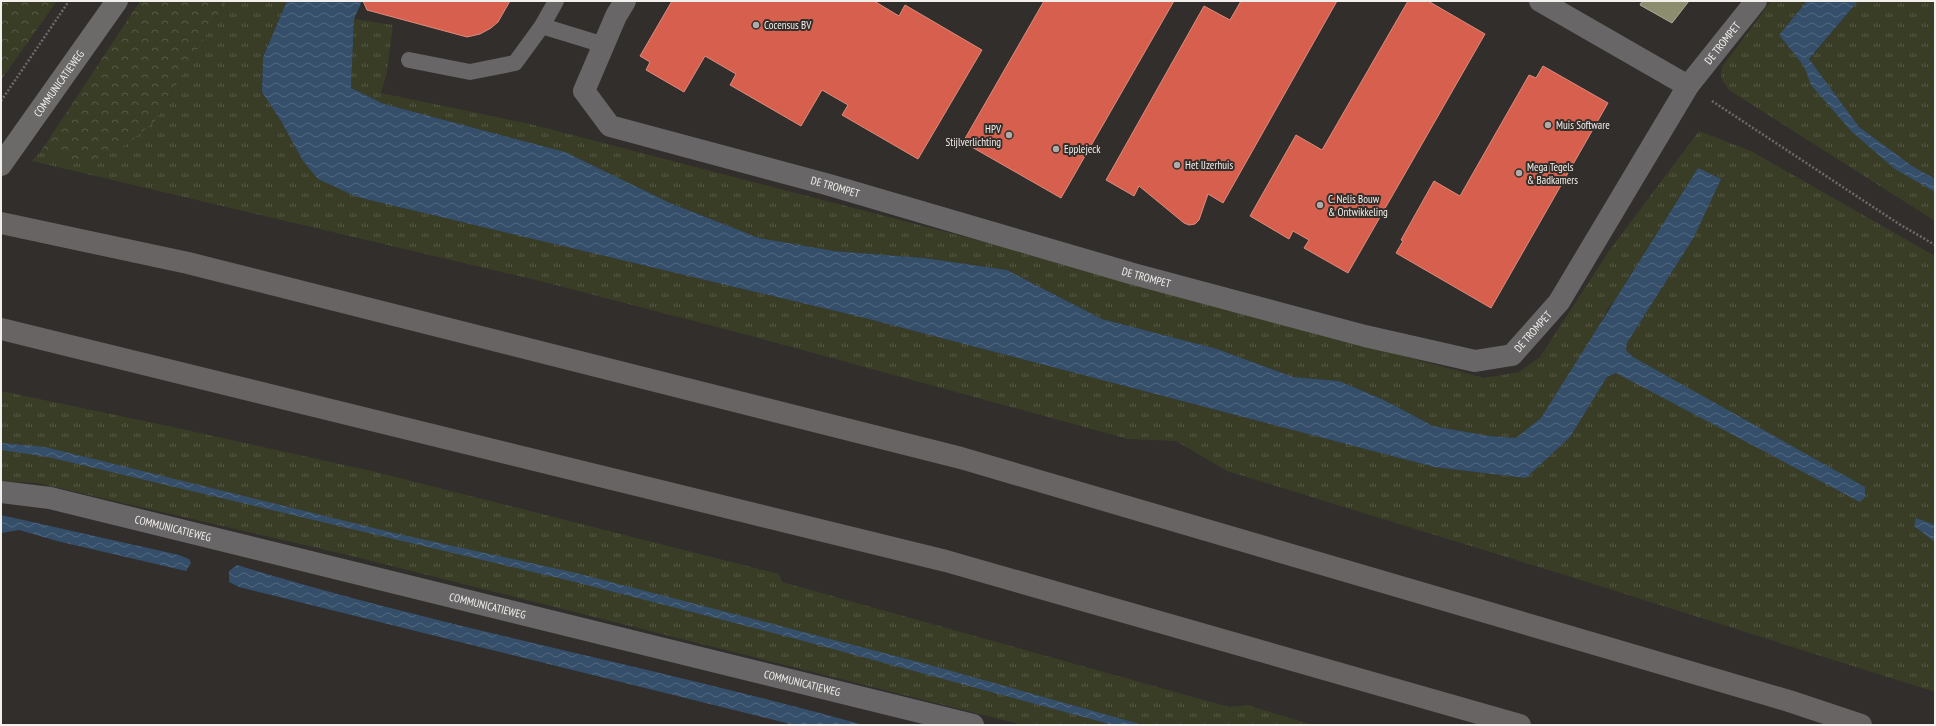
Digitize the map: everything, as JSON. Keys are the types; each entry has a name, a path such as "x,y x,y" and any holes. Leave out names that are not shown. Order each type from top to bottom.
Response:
{"highway":[{"path":"1,223 196,265 960,458 1789,701 1861,725"},
{"path":"1,329 946,561 1520,725"}],"street":[{"name":"COMMUNICATIEWEG","path":"1,165 117,1"},
{"name":"DE TROMPET","path":"625,1 616,16 584,91 610,126 826,184 1138,275 1365,336 1475,361 1512,355 1559,302 1688,86 1756,1"},
{"path":"1540,1 1688,86"},
{"name":"COMMUNICATIEWEG","path":"1,492 50,498 973,725"}],"lane":[{"path":"408,60 470,72 515,63 542,26 556,1"},
{"path":"542,26 604,45"}],"path":[{"path":"1,100 69,1"},
{"path":"1688,86 1899,224 1935,245"}],"green space":[{"path":"1,1 57,1 1,80"},
{"path":"140,1 226,1 155,121 126,145 87,164 41,151"},
{"path":"226,1 287,1 263,56 262,92 281,121 303,161 320,179 357,197 861,317 1434,467 1526,478 1570,437 1607,377 1616,373 1624,376 1633,357 1626,350 1627,343 1694,237 1610,305 1593,337 1541,418 1516,438 1489,436 1433,426 1384,400 1339,381 1293,377 1217,349 1102,319 1007,270 924,258 834,251 759,238 670,203 565,152 384,104 351,88 354,19 393,25 387,72 381,93 530,124 981,241 1484,378 1519,372 1540,357 1609,251 1699,131 1751,151 1935,256 1935,692 1568,576 1227,471 1176,441 1128,439 755,337 540,281 32,161 41,151 87,163 155,121"},
{"path":"1771,1 1807,1 1779,35 1804,66 1858,1 1935,1 1935,221 1729,90 1721,78 1722,67"},
{"path":"1,391 376,472 779,574 782,582 1229,707 1247,705 1313,725 1023,725 356,557 37,483 1,481"}],"water":[{"path":"287,1 362,1 354,19 351,88 384,104 565,152 670,203 759,238 834,251 924,258 1007,270 1102,319 1217,349 1293,377 1339,381 1384,400 1433,426 1489,436 1516,438 1541,418 1698,168 1721,179 1694,237 1627,343 1626,350 1633,357 1865,487 1865,497 1860,502 1616,373 1607,377 1570,437 1526,478 1434,467 861,317 357,197 318,179 303,161 281,121 262,92 263,57"},
{"path":"1807,1 1858,1 1809,59 1859,127 1912,166 1935,179 1935,192 1895,169 1852,132 1811,85 1804,66 1779,35"},
{"path":"1,443 45,447 394,533 576,573 930,665 1143,725 1113,725 785,636 575,582 48,457 1,450"},
{"path":"1,515 179,555 189,559 191,563 186,571 57,541 19,530 1,533"},
{"path":"1916,518 1935,525 1935,542 1914,526"},
{"path":"237,565 315,588 471,628 707,684 864,725 794,725 239,587 229,582 229,571"}],"building: Shops":[{"path":"363,1 510,1 498,22 491,28 480,34 467,37 367,10"},
{"path":"672,1 874,1 899,16 905,5 982,50 918,159 842,115 848,105 822,90 801,126 730,85 736,74 705,56 684,92 646,70 650,62 640,56"},
{"path":"1044,1 1174,1 1061,198 963,142"},
{"path":"1241,1 1337,1 1223,203 1208,194 1199,220 1195,224 1189,225 1184,223 1139,186 1134,196 1106,180 1204,6 1230,20"},
{"path":"1408,1 1428,1 1485,34 1348,273 1304,248 1309,240 1293,231 1289,239 1250,216 1296,135 1322,150"},
{"path":"1543,66 1608,103 1491,308 1396,253 1403,241 1401,240 1434,181 1460,196 1529,75 1536,78"}],"building: Industry":[{"path":"1642,1 1689,1 1672,23 1640,5"}],"place":[{"name":"Cocensus BV","path":"756,25"},
{"name":"Muis Software","path":"1548,125"},
{"name":"HPV Stijlverlichting","path":"1009,135"},
{"name":"Epplejeck","path":"1056,149"},
{"name":"Het IJzerhuis","path":"1177,165"},
{"name":"Mega Tegels & Badkamers","path":"1519,173"},
{"name":"C. Nelis Bouw & Ontwikkeling","path":"1320,205"}]}
